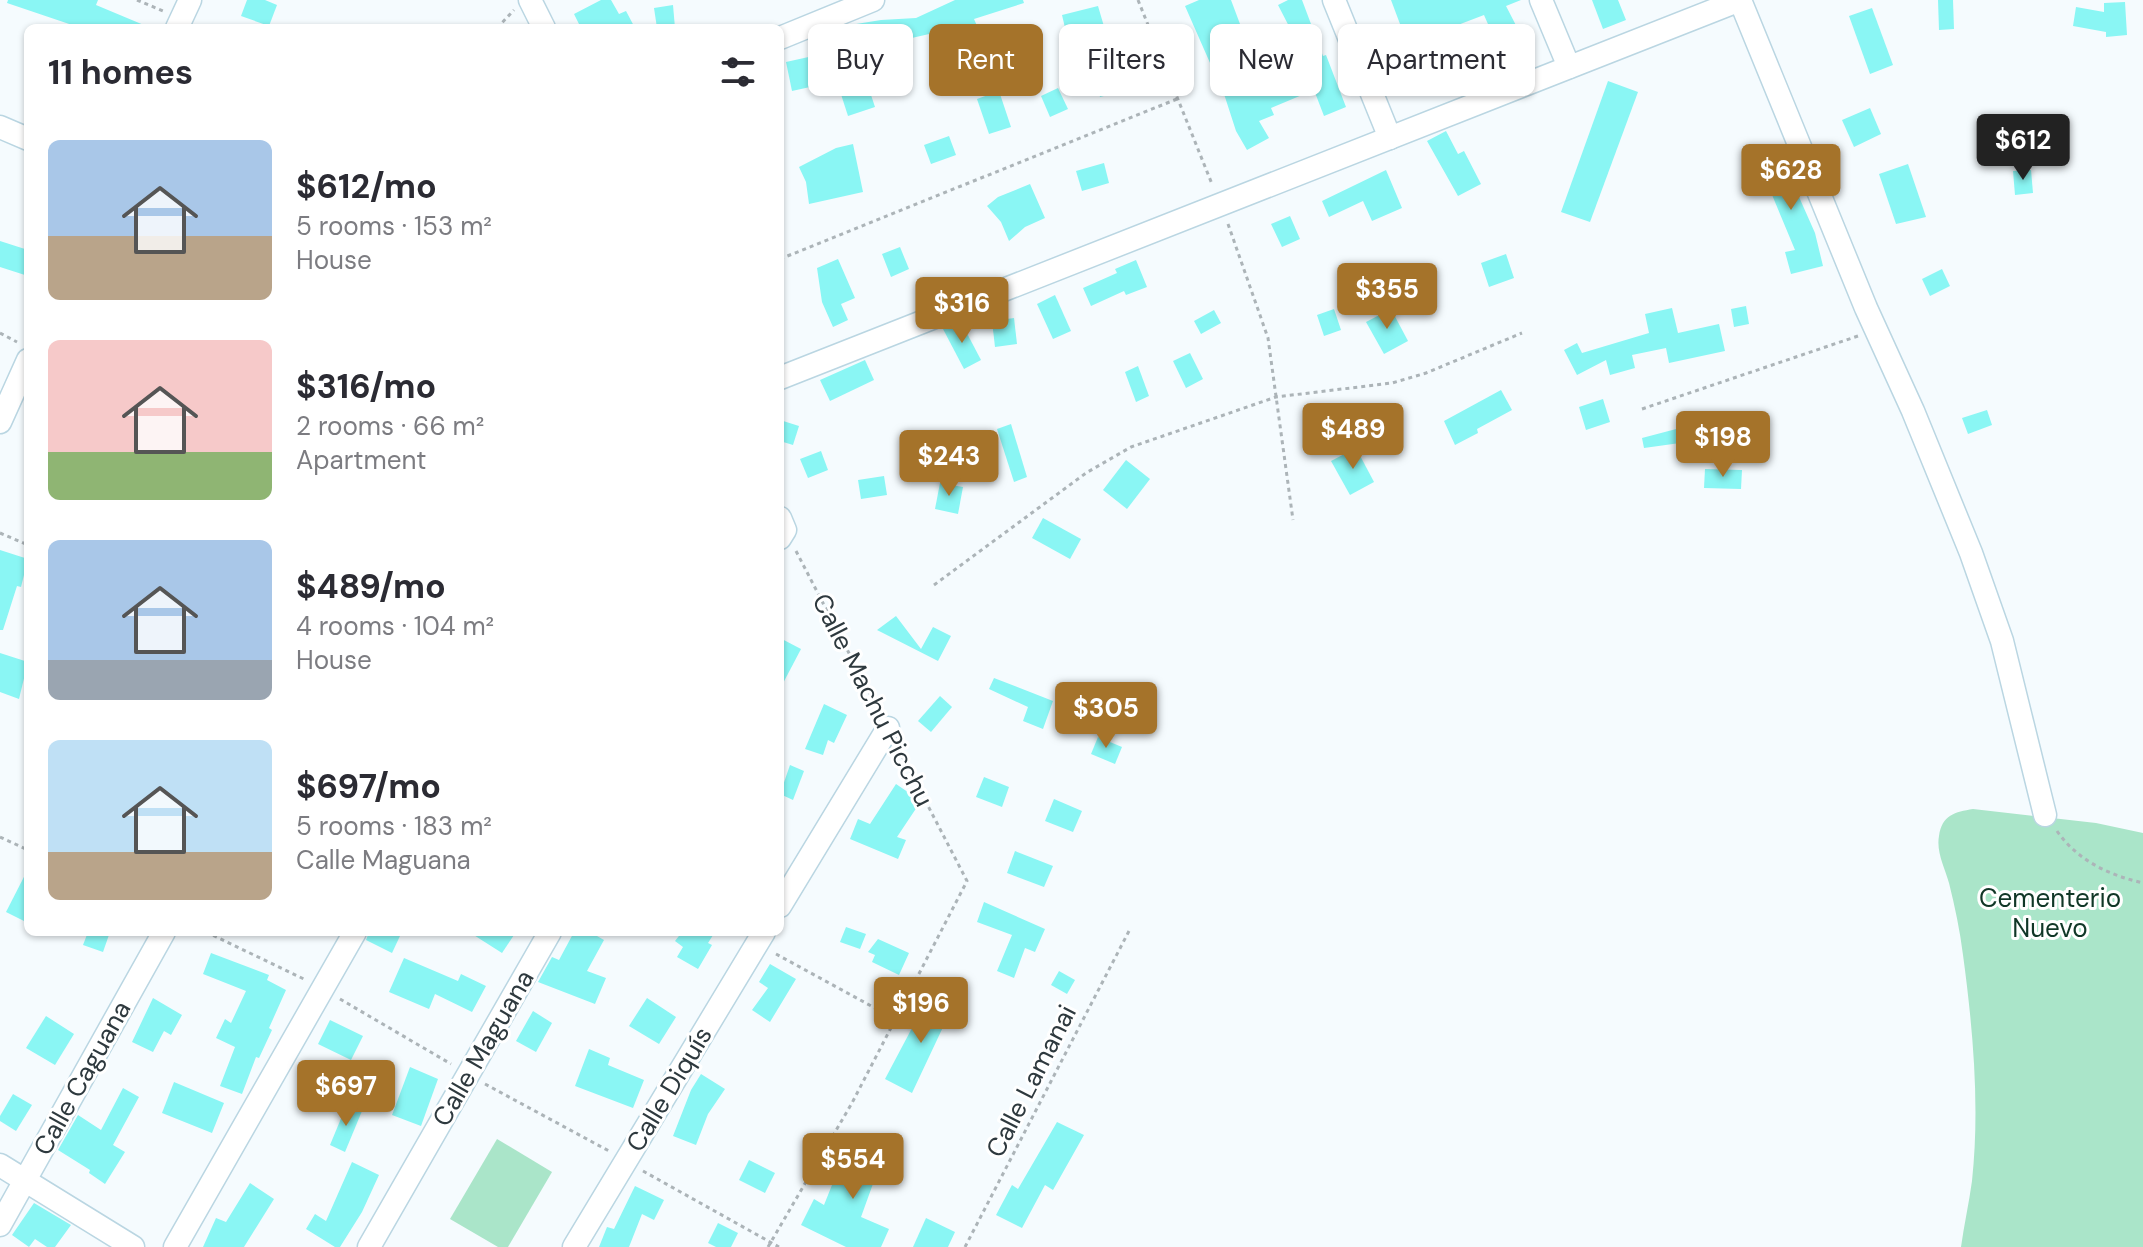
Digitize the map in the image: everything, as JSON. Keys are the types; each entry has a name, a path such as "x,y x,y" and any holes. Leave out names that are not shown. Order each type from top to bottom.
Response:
{"street":[{"path":"784,36 873,0"},
{"path":"1334,0 1390,138"},
{"path":"1541,0 1569,67"},
{"path":"784,376 1740,0 1965,538 2002,641 2045,815"},
{"path":"522,5 540,24"},
{"path":"0,127 24,137"},
{"path":"0,422 24,369"},
{"path":"784,899 888,728"},
{"name":"Calle Caguana","path":"0,1225 162,936"},
{"path":"175,1247 353,936"},
{"name":"Calle Maguana","path":"369,1247 548,936"},
{"name":"Calle Diquís","path":"574,1247 761,938"},
{"path":"0,1165 133,1247"}],"path":[{"path":"137,0 183,16"},
{"path":"1138,0 1221,205 1268,338 1293,520"},
{"path":"501,24 522,5"},
{"path":"784,257 1178,99"},
{"path":"1642,409 1876,330"},
{"path":"0,333 24,345"},
{"path":"934,585 1086,473 1131,447 1276,397 1392,383 1426,373 1522,333"},
{"path":"0,533 24,543"},
{"name":"Calle Machu Picchu","path":"784,533 967,881 895,1019"},
{"path":"2045,815 2066,843 2094,865 2112,875 2143,883"},
{"path":"0,837 24,848"},
{"name":"Calle Lamanai","path":"965,1247 1129,931"},
{"path":"214,936 322,988 769,1245 779,1247"},
{"path":"761,938 895,1019 852,1103 769,1245"}],"green space":[{"name":"Cementerio Nuevo","path":"1973,809 2096,823 2143,833 2143,1247 1961,1247 1972,1181 1974,1068 1960,937 1938,842 1946,819 1955,813"},
{"path":"497,1139 552,1172 508,1247 498,1247 450,1219"}],"building":[{"path":"8,0 98,0 96,5 141,24 69,24 7,3"},
{"path":"247,0 265,0 277,5 270,24 241,16"},
{"path":"601,0 611,0 619,14 626,11 633,24 579,24 574,14"},
{"path":"955,0 1023,0 1024,3 974,19 976,24 929,24 929,34 913,38 913,24 856,24 916,18"},
{"path":"1199,0 1231,0 1240,24 1210,24 1210,63 1194,24 1185,6"},
{"path":"1288,0 1302,0 1311,24 1288,24 1278,5"},
{"path":"1391,0 1521,0 1506,6 1515,24 1488,24 1484,15 1460,24 1400,24"},
{"path":"1592,0 1618,0 1626,20 1603,29"},
{"path":"1938,0 1953,0 1954,29 1939,30"},
{"path":"2125,2 2127,35 2106,37 2106,32 2073,26 2076,7 2104,12 2104,3"},
{"path":"673,5 675,24 656,24 654,8"},
{"path":"1098,6 1103,24 1064,24 1062,15"},
{"path":"1872,8 1893,65 1870,74 1849,16"},
{"path":"1322,53 1326,55 1338,86 1338,96 1342,96 1346,107 1324,116 1316,96 1322,96"},
{"path":"808,57 808,87 792,91 786,62"},
{"path":"1608,81 1638,92 1590,222 1561,212"},
{"path":"1058,88 1059,96 1068,109 1050,117 1043,95"},
{"path":"842,96 871,96 875,107 848,116"},
{"path":"1001,96 1011,127 989,134 977,99"},
{"path":"1300,96 1271,108 1274,115 1259,121 1269,138 1247,150 1236,131 1225,97"},
{"path":"1870,108 1881,134 1854,147 1842,120"},
{"path":"1446,131 1458,154 1464,151 1481,184 1458,196 1427,141"},
{"path":"949,136 956,155 931,164 924,145"},
{"path":"853,144 863,192 809,204 806,182 799,167 836,148"},
{"path":"1776,145 1815,233 1823,266 1791,274 1785,252 1795,250 1755,154"},
{"path":"1104,163 1109,183 1082,191 1076,171"},
{"path":"1908,164 1926,217 1896,224 1879,174"},
{"path":"1386,170 1402,208 1372,221 1363,201 1329,217 1322,201"},
{"path":"2031,170 2033,193 2015,195 2013,171"},
{"path":"1030,184 1045,218 1025,227 1009,241 1001,222 987,206 998,197"},
{"path":"1290,216 1300,239 1282,247 1271,224"},
{"path":"0,241 24,249 24,275 0,267"},
{"path":"900,247 909,269 891,277 882,254"},
{"path":"1506,254 1514,278 1489,287 1481,263"},
{"path":"838,259 855,298 841,304 848,320 833,327 822,302 817,268"},
{"path":"1136,260 1147,287 1126,295 1124,291 1091,306 1083,288 1117,273 1115,269"},
{"path":"1942,269 1950,286 1930,296 1922,279"},
{"path":"1055,295 1071,331 1053,339 1037,304"},
{"path":"1746,306 1749,324 1734,327 1731,309"},
{"path":"1672,308 1678,333 1719,324 1725,351 1669,363 1666,348 1632,355 1635,368 1610,375 1606,360 1577,375 1564,350 1577,343 1582,353 1649,333 1645,314"},
{"path":"1334,309 1341,330 1324,336 1317,315"},
{"path":"1391,309 1408,341 1384,354 1366,322"},
{"path":"1214,310 1221,323 1201,334 1194,321"},
{"path":"1014,318 1017,344 995,347 992,321"},
{"path":"961,322 981,360 964,369 943,329"},
{"path":"1190,353 1203,379 1186,388 1173,361"},
{"path":"865,360 874,380 830,401 820,380"},
{"path":"1138,366 1149,396 1136,402 1125,372"},
{"path":"1501,390 1512,410 1455,445 1444,421"},
{"path":"1603,399 1610,422 1586,430 1579,407"},
{"path":"1987,410 1992,425 1968,434 1962,418"},
{"path":"784,421 799,426 793,445 784,442"},
{"path":"1699,423 1706,453 1685,459 1680,443 1644,448 1642,438"},
{"path":"1011,424 1027,477 1014,482 997,429"},
{"path":"1356,448 1374,482 1350,495 1331,461"},
{"path":"821,451 828,470 808,478 800,459"},
{"path":"1126,460 1150,479 1127,509 1103,490"},
{"path":"1705,469 1742,470 1741,489 1704,488"},
{"path":"884,476 887,495 861,499 858,480"},
{"path":"940,483 963,487 958,514 935,509"},
{"path":"1043,518 1081,539 1070,559 1032,538"},
{"path":"0,550 24,558 24,575 21,587 17,586 3,630 0,630"},
{"path":"896,616 921,649 933,627 951,636 938,661 877,630"},
{"path":"784,640 801,649 784,681"},
{"path":"0,653 24,661 19,699 0,692"},
{"path":"994,678 1053,701 1043,729 1023,721 1028,707 989,689"},
{"path":"940,696 952,707 931,732 918,721"},
{"path":"824,704 847,715 834,743 828,740 823,755 805,749"},
{"path":"1098,737 1122,747 1115,764 1091,754"},
{"path":"790,765 804,771 793,800 784,796 784,782"},
{"path":"984,777 1009,787 1002,807 976,797"},
{"path":"896,784 921,801 897,837 906,840 898,859 850,839 858,819 870,824"},
{"path":"1054,799 1082,811 1073,832 1045,821"},
{"path":"1015,851 1053,866 1044,887 1007,873"},
{"path":"24,877 24,921 6,912"},
{"path":"984,902 1045,929 1035,952 1025,948 1014,978 997,971 1012,935 977,922"},
{"path":"846,927 866,934 860,949 840,942"},
{"path":"86,936 109,936 103,952 83,945"},
{"path":"368,936 400,936 392,953 366,940"},
{"path":"475,936 513,936 502,953"},
{"path":"572,936 597,936 604,940 587,971 606,978 595,1004 538,982 552,957 559,960"},
{"path":"679,936 712,936 708,943 712,945 698,969 677,957 683,947 675,941"},
{"path":"878,939 909,953 899,975 872,962 875,955 868,952"},
{"path":"211,953 269,975 267,980 286,990 269,1028 272,1030 259,1058 256,1057 242,1094 220,1086 235,1047 216,1038 225,1019 231,1023 246,991 203,974"},
{"path":"404,958 458,981 461,974 486,986 472,1012 435,994 429,1009 389,992"},
{"path":"770,964 796,979 770,1022 752,1010 768,988 759,982"},
{"path":"1059,971 1075,980 1067,994 1051,985"},
{"path":"932,997 959,1008 952,1028 944,1025 912,1093 885,1079 912,1028 919,1032"},
{"path":"153,998 182,1015 171,1035 164,1031 153,1052 132,1042"},
{"path":"647,998 676,1017 659,1044 629,1026"},
{"path":"533,1011 552,1023 536,1052 516,1041"},
{"path":"46,1016 74,1034 55,1065 26,1048"},
{"path":"330,1020 363,1036 351,1060 318,1044"},
{"path":"589,1049 610,1058 608,1065 644,1080 633,1108 575,1086"},
{"path":"410,1067 438,1079 421,1126 392,1115"},
{"path":"701,1074 725,1089 708,1114 696,1145 673,1136 691,1090"},
{"path":"174,1082 224,1103 212,1133 162,1113"},
{"path":"123,1088 139,1097 113,1145 125,1152 105,1184 89,1173 90,1170 58,1150 78,1115 101,1130"},
{"path":"13,1094 32,1105 16,1131 0,1121"},
{"path":"347,1104 362,1111 345,1152 330,1145"},
{"path":"1057,1122 1084,1135 1053,1190 1045,1185 1022,1228 996,1215 1012,1185 1018,1189"},
{"path":"866,1134 895,1145 881,1183 874,1181 861,1217 889,1229 881,1247 846,1247 801,1225 814,1199 824,1205 836,1175 849,1180"},
{"path":"749,1160 775,1173 765,1193 739,1180"},
{"path":"352,1162 379,1175 362,1212 340,1247 335,1247 306,1229 315,1214 326,1221"},
{"path":"250,1183 274,1199 244,1247 203,1247 216,1218 226,1222"},
{"path":"635,1186 664,1200 654,1220 642,1214 629,1247 599,1247 607,1227 614,1229"},
{"path":"34,1203 71,1225 55,1247 47,1247 35,1239 29,1247 12,1235"},
{"path":"926,1218 955,1232 948,1247 913,1247"},
{"path":"718,1223 738,1233 731,1247 716,1247 708,1243"}]}
